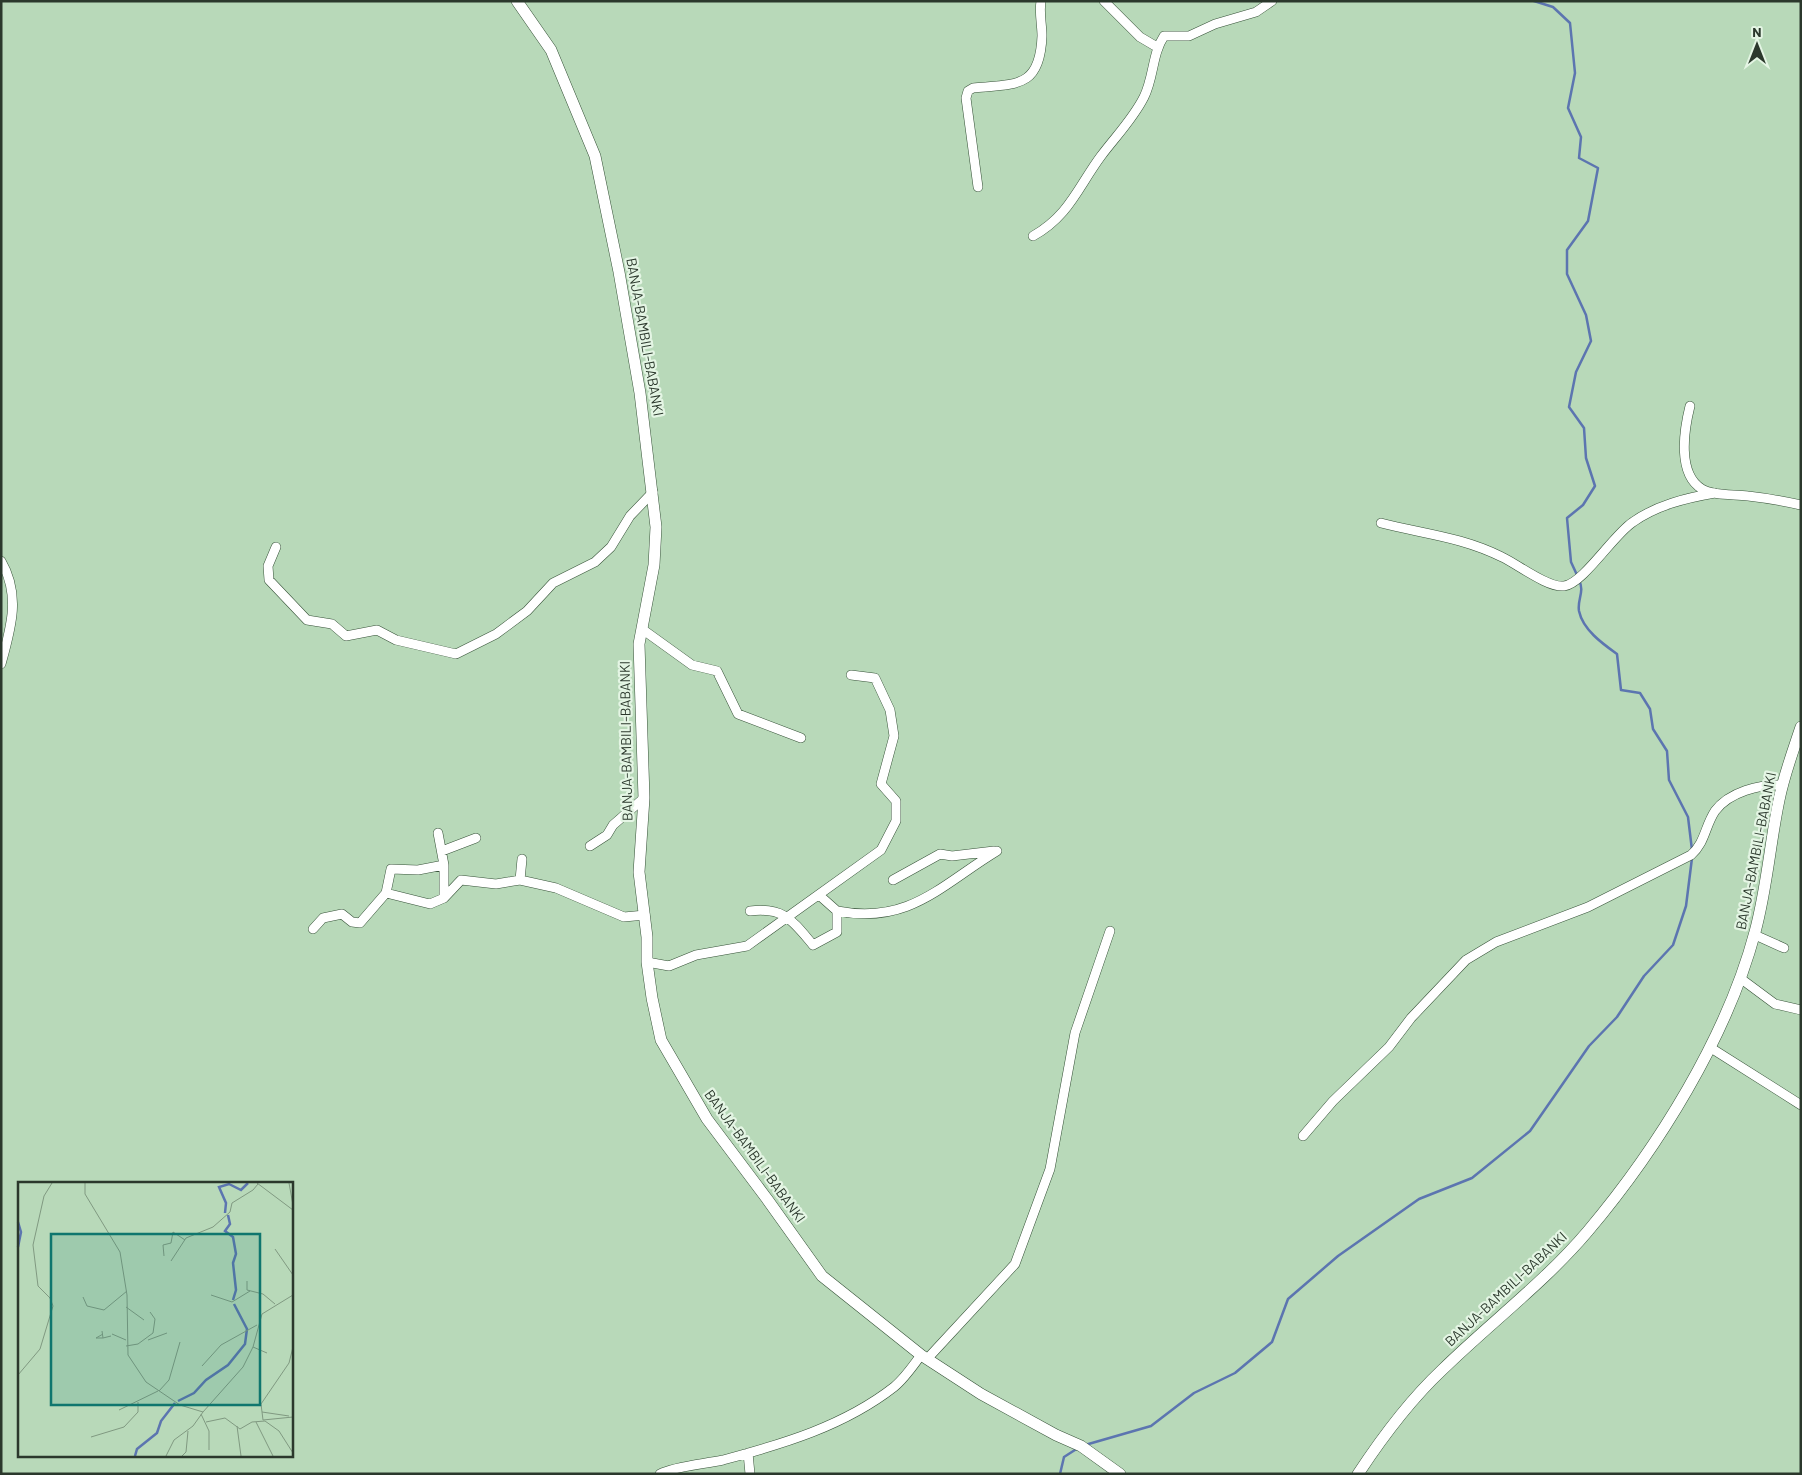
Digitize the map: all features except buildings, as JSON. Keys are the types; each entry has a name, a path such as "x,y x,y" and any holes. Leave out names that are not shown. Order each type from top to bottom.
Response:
{"street":[{"name":"BANJA-BAMBILI-BABANKI","path":"517,1 551,50 595,156 640,393 656,527 654,565 640,644 640,710 644,798 640,872 645,915 647,962 661,1040 707,1120 767,1198 822,1276 925,1357 981,1394 1056,1435 1081,1446 1120,1474"},
{"path":"978,187 966,98 968,91 973,88 1013,83 1031,76 1038,65 1042,36 1041,1"},
{"path":"1104,1 1140,37 1157,46"},
{"path":"1033,236 1051,226 1069,206 1101,155 1123,131 1144,97 1154,72 1157,46 1164,36 1188,36 1215,24 1256,12 1272,1"},
{"path":"1690,406 1685,443 1687,468 1693,482 1703,490 1715,493 1801,505"},
{"path":"276,547 268,566 269,580 307,620 332,624 346,636 377,630 396,640 456,654 496,634 528,611 553,583 595,562 611,547 630,516 653,492"},
{"path":"1381,523 1441,534 1468,542 1502,557 1545,581 1563,586 1573,582 1584,572 1631,523 1656,509 1688,498 1715,493"},
{"path":"1,561 12,584 13,600 12,624 1,664"},
{"path":"642,629 692,665 716,671 738,714 801,738"},
{"path":"647,962 669,966 696,955 747,946 881,850 896,821 896,801 881,784 894,736 890,710 875,678 851,675"},
{"name":"BANJA-BAMBILI-BABANKI","path":"1358,1474 1389,1428 1441,1370 1559,1263 1588,1231 1654,1144 1710,1048 1740,978 1755,935 1762,906 1782,785 1801,727"},
{"path":"1303,1136 1333,1102 1389,1047 1411,1018 1466,960 1496,942 1588,907 1691,855 1701,846 1716,811 1732,797 1768,784 1782,785"},
{"path":"590,846 607,835 613,825 644,798"},
{"path":"438,833 444,865 444,898"},
{"path":"442,850 476,838"},
{"path":"819,895 837,911 856,915 884,914 915,905 997,851 952,856 940,854 893,880"},
{"path":"520,880 522,859"},
{"path":"313,929 324,918 342,914 352,922 360,923 386,893 390,869 418,870 444,865"},
{"path":"386,893 430,904 444,898 461,880 496,884 520,880 556,888 624,917 645,915"},
{"path":"750,911 768,909 789,917 813,945 836,932 837,911"},
{"path":"660,1474 669,1469 698,1466 808,1435 861,1409 895,1386 1015,1264 1050,1169 1075,1033 1110,931"},
{"path":"1755,935 1784,948"},
{"path":"1740,978 1775,1004 1801,1010"},
{"path":"1710,1048 1801,1105"},
{"path":"748,1453 750,1474"}],"waterway":[{"path":"1534,1 1553,7 1570,23 1575,73 1568,108 1581,137 1579,158 1598,168 1588,221 1567,250 1567,274 1586,315 1591,341 1576,372 1569,407 1584,428 1586,458 1595,486 1583,505 1567,518 1571,562 1577,575"},
{"path":"1579,580 1581,584 1579,603 1581,618 1594,636 1617,654 1621,690 1640,693 1650,709 1653,729 1667,751 1669,780 1688,817 1692,850"},
{"path":"1085,1445 1151,1426 1194,1393 1235,1373 1272,1342 1288,1299 1338,1256 1419,1199 1472,1178 1530,1131 1589,1046 1617,1017 1644,976 1673,945 1686,906 1692,858"},
{"path":"1060,1474 1064,1457 1078,1448"}]}
